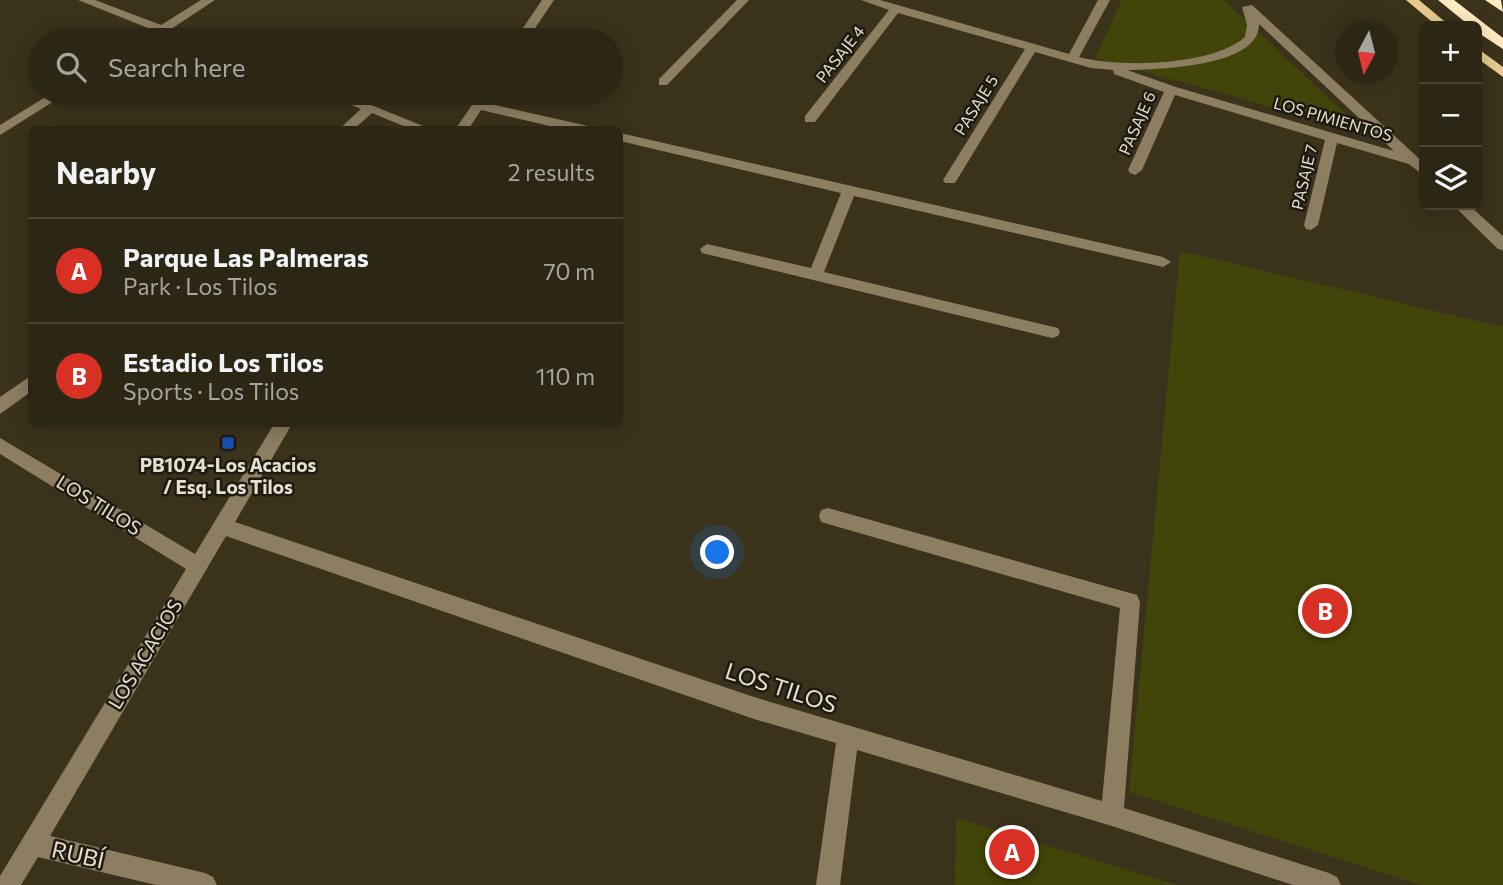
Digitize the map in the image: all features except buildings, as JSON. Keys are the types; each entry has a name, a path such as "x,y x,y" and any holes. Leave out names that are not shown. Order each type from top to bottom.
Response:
{"highway":[{"path":"1445,0 1503,45"},
{"path":"1492,0 1503,8"}],"main road":[{"path":"1412,0 1438,21"},
{"path":"1482,56 1503,73"}],"street":[{"path":"84,0 157,28"},
{"path":"165,28 209,0"},
{"path":"529,28 548,0"},
{"path":"663,82 743,0"},
{"name":"LOS PIMIENTOS","path":"867,0 1108,67 1171,90 1413,161"},
{"path":"1072,59 1104,0"},
{"name":"LOS PIMIENTOS","path":"1108,67 1163,64 1238,49 1252,34 1254,23 1244,3"},
{"name":"LOS PIMIENTOS","path":"1244,3 1413,161"},
{"name":"PASAJE 4","path":"810,118 896,8"},
{"name":"PASAJE 5","path":"950,180 1032,47"},
{"name":"PASAJE 6","path":"1135,170 1171,90"},
{"path":"0,131 42,105"},
{"path":"362,105 417,126"},
{"path":"464,126 478,105"},
{"path":"503,105 574,126"},
{"path":"349,126 370,108"},
{"path":"623,137 1163,262"},
{"name":"PASAJE 7","path":"1311,225 1332,137"},
{"path":"1413,161 1419,166"},
{"path":"816,274 849,189"},
{"path":"1465,210 1503,245"},
{"path":"708,249 1052,332"},
{"path":"0,407 28,384"},
{"name":"LOS ACACIOS","path":"8,885 281,427"},
{"name":"LOS TILOS","path":"0,444 198,566"},
{"path":"828,516 1130,602 1112,815"},
{"name":"LOS TILOS","path":"222,526 754,708 1112,815 1329,885"},
{"path":"828,885 848,737"},
{"name":"RUBÍ","path":"33,844 205,885"}],"green space":[{"path":"1122,0 1224,0 1366,133 1095,58"},
{"path":"1180,251 1503,327 1503,885 1421,885 1129,792"},
{"path":"956,818 1178,885 955,885"}],"place":[{"name":"PB1074-Los Acacios / Esq. Los Tilos","path":"228,443"},
{"name":"Estadio Los Tilos","path":"1325,611"},
{"name":"Parque Las Palmeras","path":"1012,852"}]}
